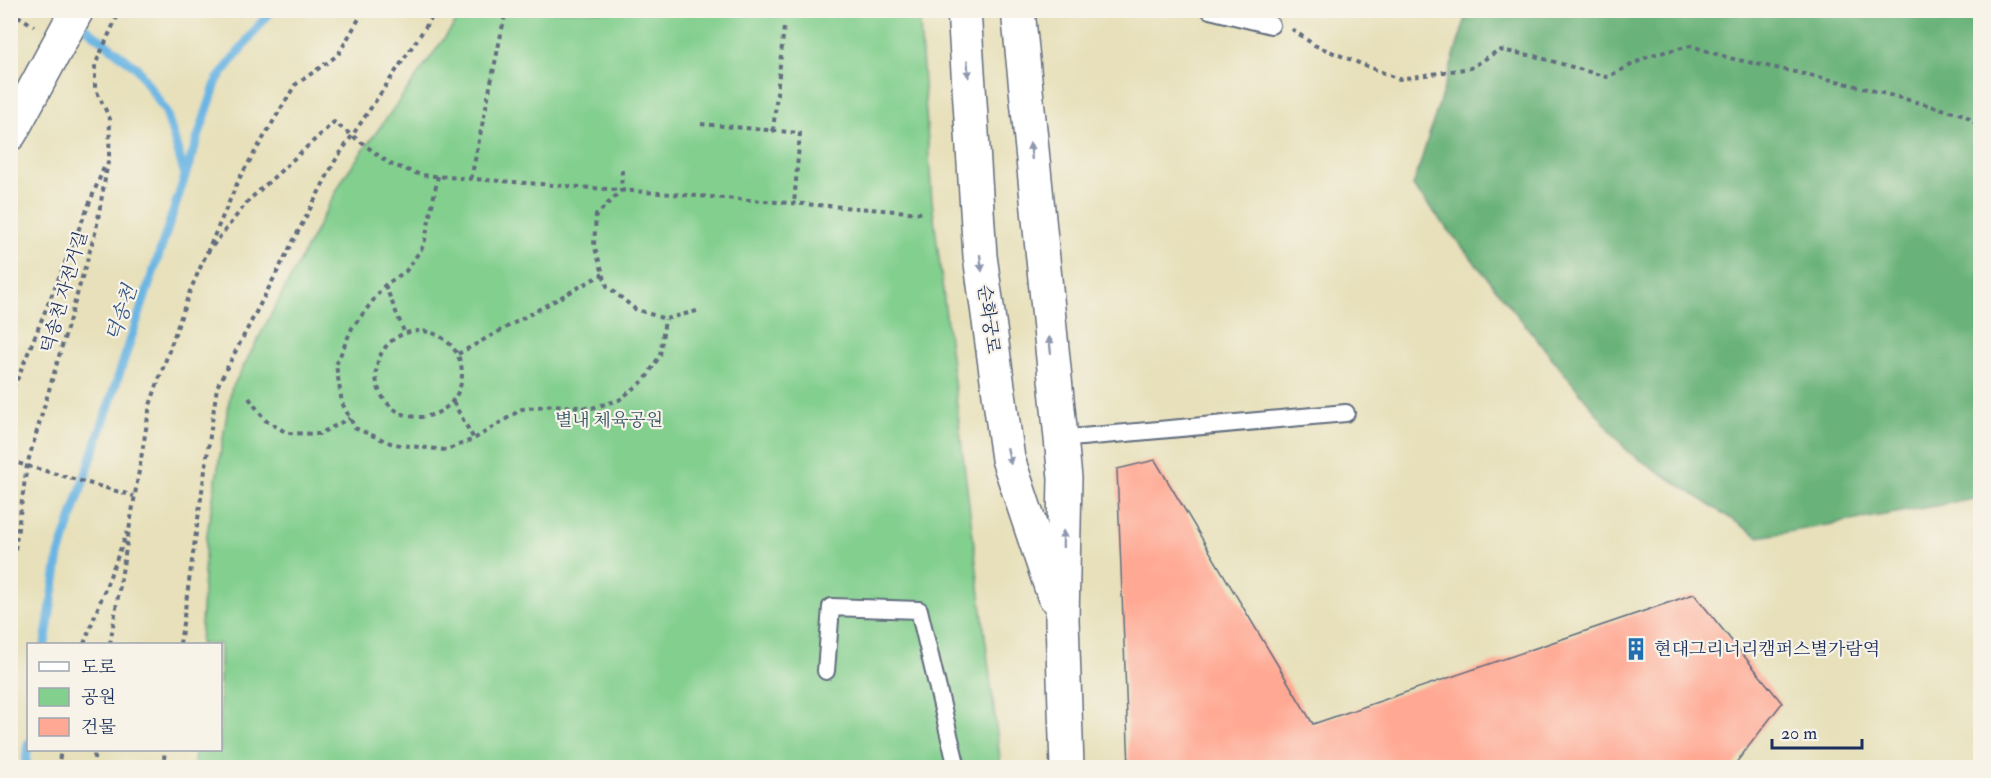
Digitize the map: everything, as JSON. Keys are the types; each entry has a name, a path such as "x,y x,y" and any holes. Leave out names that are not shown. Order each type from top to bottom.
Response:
{"street":[{"path":"10,134 77,10"},
{"name":"순화궁로","path":"964,10 980,256 1008,459 1062,619"},
{"name":"순화궁로","path":"1018,10 1065,478 1062,619 1067,768"}],"lane":[{"path":"1210,10 1278,25"},
{"path":"1060,439 1346,414"},
{"path":"826,671 831,607 919,610 957,768"}],"path":[{"name":"덕송천 자전거길","path":"10,585 27,465 96,230 109,156 110,119 95,88 97,62 120,10"},
{"path":"110,643 150,405 190,291 240,177 295,86 338,55 364,10"},
{"path":"180,643 217,387 335,161 437,10"},
{"path":"471,179 506,10"},
{"path":"1278,25 1314,45 1399,79 1470,68 1499,50 1534,56 1607,77 1651,55 1691,46 1730,58 1837,81 1965,115 1980,127"},
{"path":"773,131 784,27"},
{"path":"207,253 248,201 334,122 390,164 421,175 922,213"},
{"path":"701,124 800,133 794,204"},
{"path":"10,397 109,156"},
{"path":"622,170 621,191 597,215 594,245 607,286 635,309 664,320 701,310"},
{"path":"438,176 424,245 406,271 385,285 352,328 336,365 342,404 355,428 393,444 446,450 474,439 522,409 553,405 592,408 619,400 645,380 660,355 664,320"},
{"path":"458,354 603,274"},
{"path":"385,285 405,334"},
{"path":"417,330 441,336 458,354 463,379 453,402 433,416 408,417 386,404 375,382 378,357 393,338 405,334 417,330"},
{"path":"249,398 266,420 287,433 319,434 350,418"},
{"path":"453,402 474,439"},
{"path":"10,461 134,496"},
{"path":"85,643 130,523"},
{"path":"58,768 61,751"},
{"path":"93,768 95,751"},
{"path":"163,768 165,751"}],"green space":[{"name":"별내 체육공원","path":"464,11 919,11 932,201 1001,767 194,768 195,751 222,751 222,643 200,643 206,540 231,390 344,177"},
{"path":"1468,11 1980,11 1980,498 1759,537 1628,452 1413,186"}],"building":[{"name":"현대그리너리캠퍼스별가람역","path":"1155,460 1313,724 1694,594 1782,703 1732,768 1129,768 1117,469"}],"waterway":[{"name":"덕송천","path":"45,643 59,555 217,80 271,10"},
{"path":"77,21 137,68 166,112 185,175"},
{"name":"덕송천","path":"25,768 27,751"}],"place":[{"name":"현대그리너리캠퍼스별가람역","path":"1636,649"}]}
